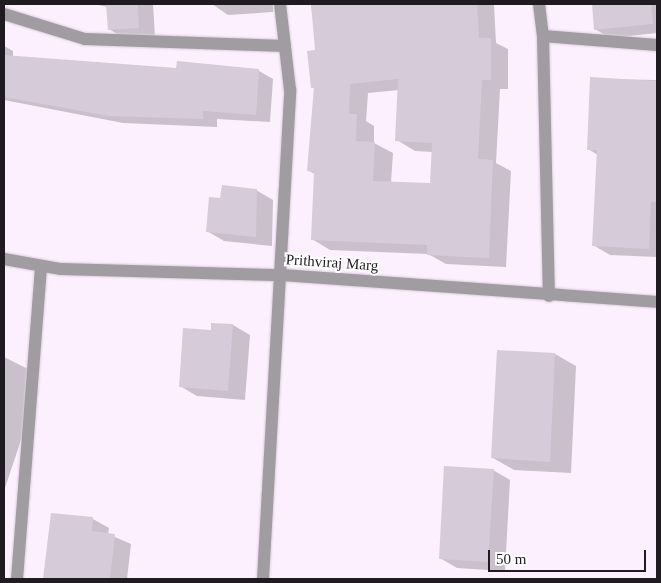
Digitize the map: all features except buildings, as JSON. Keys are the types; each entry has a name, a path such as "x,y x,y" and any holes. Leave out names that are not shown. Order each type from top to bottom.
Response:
{"street":[{"path":"264,579 282,275 290,90 280,4"},
{"path":"540,4 543,36 549,296"},
{"path":"4,14 85,40 285,46"},
{"path":"543,36 657,45"},
{"name":"Prithviraj Marg","path":"4,260 62,269 282,275 549,296 657,302"},
{"path":"17,579 41,266"}]}
